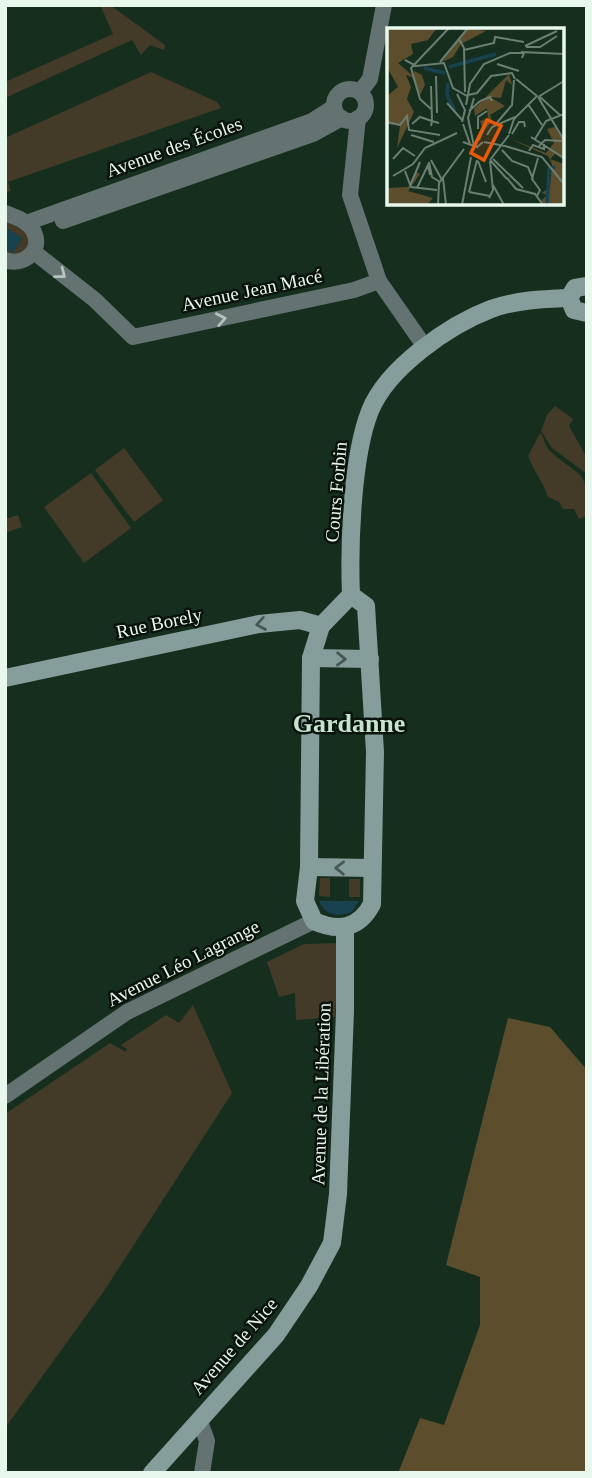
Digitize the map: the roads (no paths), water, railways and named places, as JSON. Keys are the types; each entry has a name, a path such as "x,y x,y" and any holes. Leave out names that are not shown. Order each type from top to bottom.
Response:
{"main road":[{"path":"587,286 575,288 569,298 574,310 587,313"},
{"name":"Cours Forbin","path":"351,596 358,447 371,407 406,363 425,347 490,309 528,300 569,298"},
{"path":"351,596 366,606 375,752 372,904 366,915 345,928 327,927 314,921 305,901 309,867 311,658 321,626 351,596"},
{"name":"Rue Borely","path":"5,678 200,636 289,620 321,626"},
{"path":"311,658 370,659"},
{"path":"309,867 372,868"},
{"name":"Avenue de la Libération","path":"324,1260 332,1243 338,1194 345,1018 345,928"},
{"name":"Avenue de Nice","path":"153,1473 202,1427 295,1325 313,1296 324,1260"},
{"name":"Avenue de Nice","path":"153,1473 276,1335 324,1260"}],"street":[{"path":"384,5 370,79 360,92 366,103 345,114 350,195 379,281 425,347"},
{"name":"Avenue des Écoles","path":"30,227 313,134 345,114 335,99 346,89 360,92"},
{"path":"5,213 30,227 34,252 20,262 5,260"},
{"name":"Avenue Jean Macé","path":"34,252 95,300 133,337 354,290 379,281"},
{"name":"Avenue Léo Lagrange","path":"5,1096 127,1012 314,921"},
{"path":"202,1427 207,1441 202,1473"}],"water":[{"path":"5,227 22,238 13,253 5,248"},
{"path":"319,901 359,901 352,912 337,915 325,910"}],"district":[{"name":"Gardanne","path":"349,723"}]}
